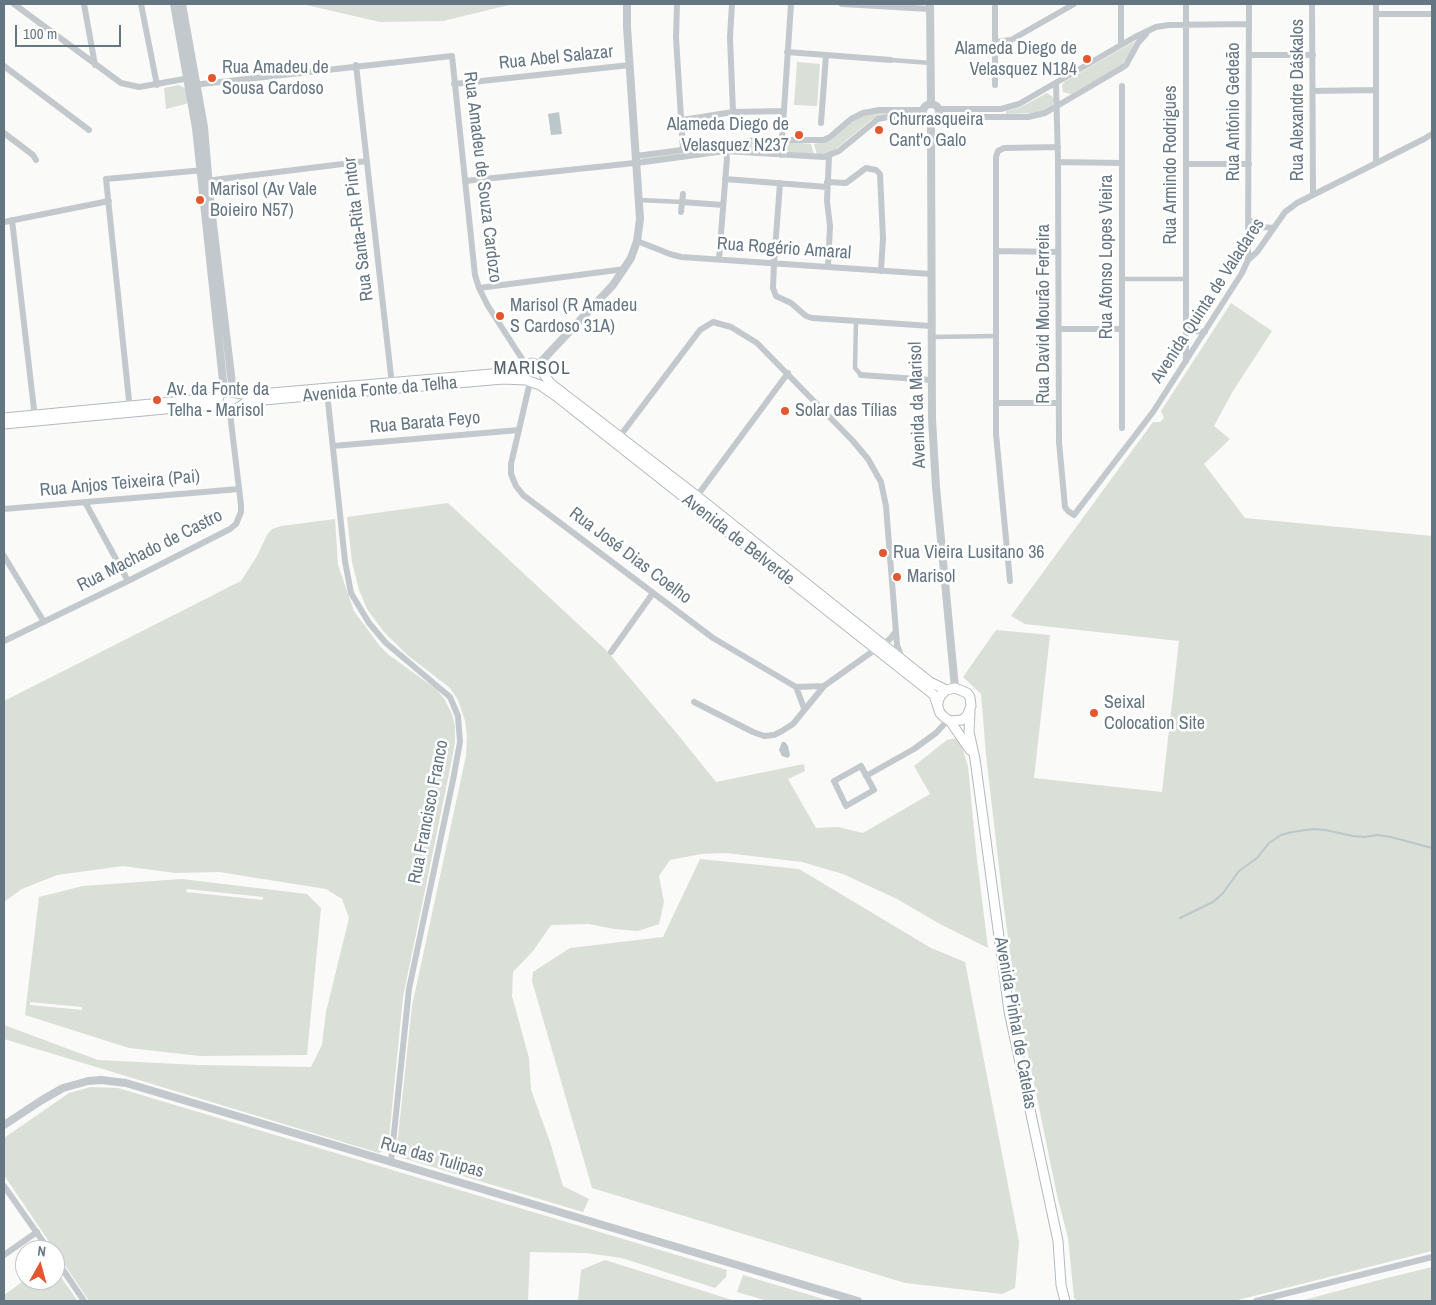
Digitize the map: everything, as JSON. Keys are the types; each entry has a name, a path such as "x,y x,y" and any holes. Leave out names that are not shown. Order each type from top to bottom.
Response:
{"main road":[{"path":"532,363 540,368 540,379 530,381 523,374 525,367 532,363"},
{"name":"Avenida Fonte da Telha","path":"130,409 215,406 226,412 234,411 246,403 252,402 503,373 525,367"},
{"name":"Avenida de Belverde","path":"540,368 550,384 617,440 880,647 902,658 930,682 950,689 963,690 967,693 971,702 970,711"},
{"name":"Avenida Fonte da Telha","path":"392,386 503,379 530,381"},
{"name":"Avenida de Belverde","path":"530,381 556,396 697,496 880,647 934,694 940,713 949,720 975,759"},
{"name":"Avenida Fonte da Telha","path":"4,418 35,418 130,409 204,399 220,395 226,391 248,395 326,392"},
{"path":"234,411 240,401 235,392"},
{"path":"220,395 218,402 220,408"},
{"name":"Avenida Fonte da Telha","path":"4,424 35,418"},
{"path":"938,703 940,696 950,689"},
{"path":"949,720 962,720 970,711"},
{"name":"Avenida Pinhal de Catelas","path":"970,711 969,732 975,759 1009,1011 1058,1241 1061,1285"},
{"path":"1057,1301 1061,1285"},
{"path":"1061,1285 1065,1301"}],"street":[{"name":"Rua Amadeu de Souza Cardozo","path":"14,4 116,80 127,85 139,87 452,56 475,275 488,306 525,367"},
{"path":"27,4 29,14"},
{"path":"84,4 95,65"},
{"path":"141,4 157,85"},
{"path":"174,4 192,82"},
{"path":"182,4 196,128 204,170 223,381 220,395"},
{"path":"540,368 613,285 631,258 637,241 640,218 627,4"},
{"path":"677,4 676,38 683,149"},
{"path":"732,4 730,37 733,112"},
{"path":"782,155 790,4"},
{"path":"842,4 930,7 931,103 927,105 930,116"},
{"path":"995,4 995,85"},
{"path":"1059,4 1062,11"},
{"path":"994,42 1011,40 1074,4"},
{"path":"1121,4 1122,45"},
{"name":"Rua Armindo Rodrigues","path":"1186,4 1186,362"},
{"name":"Rua António Gedeão","path":"1248,260 1249,4"},
{"name":"Rua Alexandre Dáskalos","path":"1312,4 1313,195"},
{"path":"1376,4 1376,163"},
{"path":"1376,14 1432,14"},
{"path":"931,103 939,109 992,110 1007,108 1019,104 1122,45 1162,25 1249,24"},
{"path":"636,159 644,162 725,151 818,158 829,156 839,151 878,120 888,117 1028,117 1045,113 1124,67 1138,43 1151,29"},
{"path":"787,52 931,63"},
{"path":"821,122 826,55"},
{"path":"1249,55 1313,55"},
{"name":"Rua Santa-Rita Pintor","path":"356,65 392,386"},
{"name":"Rua Abel Salazar","path":"454,84 630,65"},
{"path":"4,66 89,130"},
{"name":"Rua David Mourão Ferreira","path":"1056,83 1058,107 1059,442 1064,497 1068,511 1074,516"},
{"name":"Rua Afonso Lopes Vieira","path":"1122,86 1122,428"},
{"path":"1313,91 1376,90"},
{"name":"Avenida da Marisol","path":"939,109 940,113 930,116 931,380 936,487 950,689"},
{"path":"682,120 733,112 784,110"},
{"path":"465,181 636,159 683,149 731,142 782,139 824,140 857,115 868,111 930,116"},
{"path":"4,133 33,155 36,160"},
{"name":"Avenida Quinta de Valadares","path":"1074,516 1153,412 1242,274 1248,260 1257,252 1273,228 1290,208 1432,134"},
{"path":"1010,581 997,453 996,157 998,151 1008,148 1058,147"},
{"path":"719,259 725,179 725,151"},
{"path":"828,267 830,226 827,184 829,156"},
{"path":"205,181 367,161"},
{"path":"1058,162 1121,163"},
{"path":"1186,164 1249,164"},
{"path":"725,179 780,183 846,183 866,168 876,170 880,174 883,238 881,271"},
{"path":"130,409 106,179 204,170"},
{"path":"205,181 235,392"},
{"path":"780,183 773,288 776,296 791,303 809,318 931,326"},
{"path":"681,212 682,194"},
{"path":"639,200 723,205"},
{"path":"4,222 109,201"},
{"path":"12,220 35,418"},
{"path":"1249,220 1262,227 1273,228"},
{"name":"Rua Rogério Amaral","path":"637,241 675,256 931,274"},
{"path":"996,251 1058,252"},
{"path":"479,288 625,269"},
{"path":"1122,279 1186,279"},
{"path":"617,440 700,330 714,322 731,326 757,343 788,373 868,459 881,482 886,506 897,645 902,658"},
{"path":"856,322 855,368 861,375 931,380"},
{"path":"1186,327 1196,332 1205,332"},
{"path":"1059,329 1122,329"},
{"path":"931,337 996,336"},
{"path":"697,496 788,373"},
{"name":"Rua José Dias Coelho","path":"530,381 511,464 511,474 516,486 523,495 713,638 796,687"},
{"name":"Rua Francisco Franco","path":"326,392 345,561 351,593 368,623 386,643 450,696 458,716 460,742 409,989 391,1162"},
{"path":"996,403 1059,403"},
{"name":"Rua Machado de Castro","path":"4,641 230,529 239,519 241,512 234,411"},
{"name":"Rua Barata Feyo","path":"333,446 519,430"},
{"name":"Rua Anjos Teixeira (Pai)","path":"4,509 239,489"},
{"path":"85,502 128,581"},
{"path":"4,556 44,622"},
{"path":"611,652 653,592"},
{"path":"694,702 764,736 782,732 792,724 824,686 880,647 896,631"},
{"path":"804,708 796,687 824,686"},
{"path":"866,776 914,748 936,733 949,720"},
{"path":"861,766 866,776 874,790 846,806 834,781 861,766"},
{"name":"Rua das Tulipas","path":"4,1125 63,1088 88,1081 113,1080 191,1101 858,1301"},
{"path":"4,1186 43,1240"},
{"path":"4,1255 37,1232"},
{"path":"1256,1301 1432,1257"},
{"path":"65,1273 84,1301"}],"shaded area":[{"path":"302,4 513,4 443,21 380,22"},
{"path":"1135,41 1121,66 1071,94 1063,92 1062,86 1064,82"},
{"path":"797,62 820,64 817,106 794,105"},
{"path":"179,85 185,88 189,103 166,109 164,88"},
{"path":"1047,93 1054,100 1053,105 1048,109 1034,113 1006,114 1006,111 1019,108"},
{"path":"559,112 562,134 551,135 548,114"},
{"path":"912,112 879,116 871,120 836,149 827,154 817,155 814,144 831,140 854,120 869,113"},
{"path":"789,142 811,144 814,154 789,152 785,147"},
{"path":"754,143 773,143 778,145 778,148 777,151 773,152 726,148 643,160 642,158"},
{"path":"1231,303 1272,331 1233,391 1214,426 1230,439 1204,464 1245,518 1432,536 1432,1251 1234,1301 1077,1301 1074,1298 1068,1238 1057,1195 1016,996 986,755 981,694 963,677 996,630 1050,635 1034,778 1162,792 1179,641 1025,624 1011,616 1153,422 1160,422 1164,418 1161,411"},
{"path":"448,503 607,651 716,782 804,764 805,771 788,779 816,828 838,827 863,833 930,794 914,766 947,740 957,738 968,766 988,948 940,924 897,899 843,874 802,862 726,853 701,854 670,860 659,876 664,902 659,924 638,931 589,924 551,925 533,951 513,972 512,996 529,1058 531,1090 550,1142 563,1186 589,1199 583,1212 396,1156 412,1006 466,756 467,735 465,721 458,700 450,688 406,654 384,632 367,609 359,590 352,562 347,517"},
{"path":"335,519 338,565 354,611 379,645 389,655 436,689 445,700 452,714 455,726 455,742 451,764 403,997 388,1148 379,1153 4,1039 4,1025 98,1060 198,1065 311,1067 322,1045 326,1012 349,918 342,899 326,889 219,872 175,873 123,866 57,875 22,889 4,902 4,701 241,581 272,529 281,526"},
{"path":"782,742 785,742 788,746 790,755 788,758 782,756 779,750"},
{"path":"700,859 799,869 931,948 965,962 1019,1242 1015,1288 1002,1294 905,1283 592,1188 532,981 533,972 570,948 663,937"},
{"path":"182,879 307,894 321,908 307,1055 200,1056 129,1048 25,1015 39,897 83,886","holes":["187,889 263,897 263,900 186,892","30,1002 82,1007 82,1010 30,1005"]},
{"path":"91,1087 118,1088 727,1270 726,1277 715,1288 622,1258 586,1253 530,1252 528,1301 89,1301 65,1265 65,1240 48,1240 4,1175 4,1138 69,1093"},
{"path":"605,1260 736,1301 578,1301 581,1270"},
{"path":"1432,1267 1432,1301 1300,1301 1383,1279"},
{"path":"743,1275 830,1301 768,1301 737,1292"},
{"path":"65,1283 78,1301 4,1301 4,1295 15,1287 15,1290 65,1290"}],"waterway":[{"path":"1180,918 1213,902 1223,893 1239,871 1257,858 1269,843 1281,835 1314,829 1353,836 1378,835 1391,837 1432,848"}],"place":[{"name":"Alameda Diego de Velasquez N184","path":"1087,59"},
{"name":"Rua Amadeu de Sousa Cardoso","path":"212,78"},
{"name":"Churrasqueira Cant'o Galo","path":"879,130"},
{"name":"Alameda Diego de Velasquez N237","path":"799,135"},
{"name":"Marisol (Av Vale Boieiro N57)","path":"200,200"},
{"name":"Marisol (R Amadeu S Cardoso 31A)","path":"500,316"},
{"name":"Av. da Fonte da Telha - Marisol","path":"157,400"},
{"name":"Solar das Tílias","path":"785,411"},
{"name":"Rua Vieira Lusitano 36","path":"883,553"},
{"name":"Marisol","path":"897,577"},
{"name":"Seixal Colocation Site","path":"1094,713"}],"district":[{"name":"MARISOL","path":"532,369"}]}
